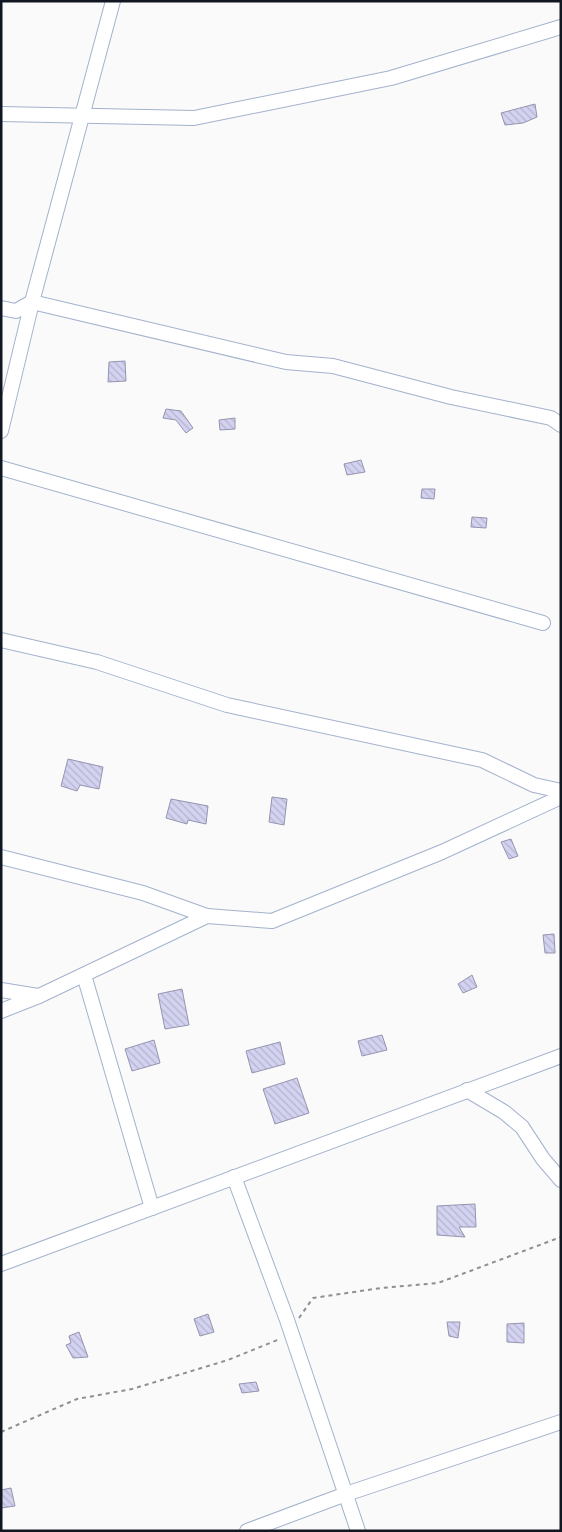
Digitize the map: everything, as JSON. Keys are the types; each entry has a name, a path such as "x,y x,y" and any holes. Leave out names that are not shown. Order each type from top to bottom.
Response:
{"street":[{"path":"1,431 32,302 113,1"},
{"path":"1,114 194,118 391,78 561,27"},
{"path":"1,308 16,310 32,302 286,362 333,366 451,397 551,418 561,425"},
{"path":"1,468 543,623"},
{"path":"1,640 97,662 228,705 482,760 534,785 561,791"},
{"path":"1,857 143,893 207,916 272,921 442,852 561,797"},
{"path":"1,1011 39,996 207,916"},
{"path":"84,975 152,1208"},
{"path":"1,990 39,996"},
{"path":"1,1264 561,1056"},
{"path":"467,1090 504,1112 522,1127 543,1159 561,1180"},
{"path":"234,1177 287,1320 358,1531"},
{"path":"247,1531 346,1494 561,1422"}],"building":[{"path":"535,104 537,117 523,123 505,125 501,113"},
{"path":"125,361 126,381 108,382 109,362"},
{"path":"166,409 181,411 193,428 186,433 176,420 163,418"},
{"path":"235,418 235,429 220,430 219,420"},
{"path":"361,460 365,472 347,475 344,464"},
{"path":"422,489 435,489 434,499 421,498"},
{"path":"472,517 487,518 486,528 471,527"},
{"path":"68,759 103,767 99,789 80,785 77,791 61,786"},
{"path":"272,797 287,799 284,825 269,822"},
{"path":"171,799 208,806 206,824 188,820 187,824 166,818"},
{"path":"511,839 518,856 509,859 501,842"},
{"path":"554,934 555,953 545,953 543,935"},
{"path":"472,975 477,987 463,993 458,984"},
{"path":"182,989 189,1025 165,1029 158,994"},
{"path":"382,1035 387,1050 362,1056 358,1041"},
{"path":"154,1040 160,1063 132,1071 125,1049"},
{"path":"280,1042 285,1064 252,1073 246,1051"},
{"path":"297,1078 309,1113 275,1124 263,1089"},
{"path":"475,1204 476,1227 459,1227 465,1237 437,1235 437,1206"},
{"path":"208,1314 214,1332 200,1336 194,1319"},
{"path":"447,1322 460,1322 458,1338 449,1336"},
{"path":"524,1323 524,1343 507,1342 507,1324"},
{"path":"79,1332 88,1357 73,1358 66,1345 71,1343 69,1336"},
{"path":"256,1382 259,1391 242,1393 239,1384"},
{"path":"11,1488 15,1506 1,1508 1,1490"}]}
